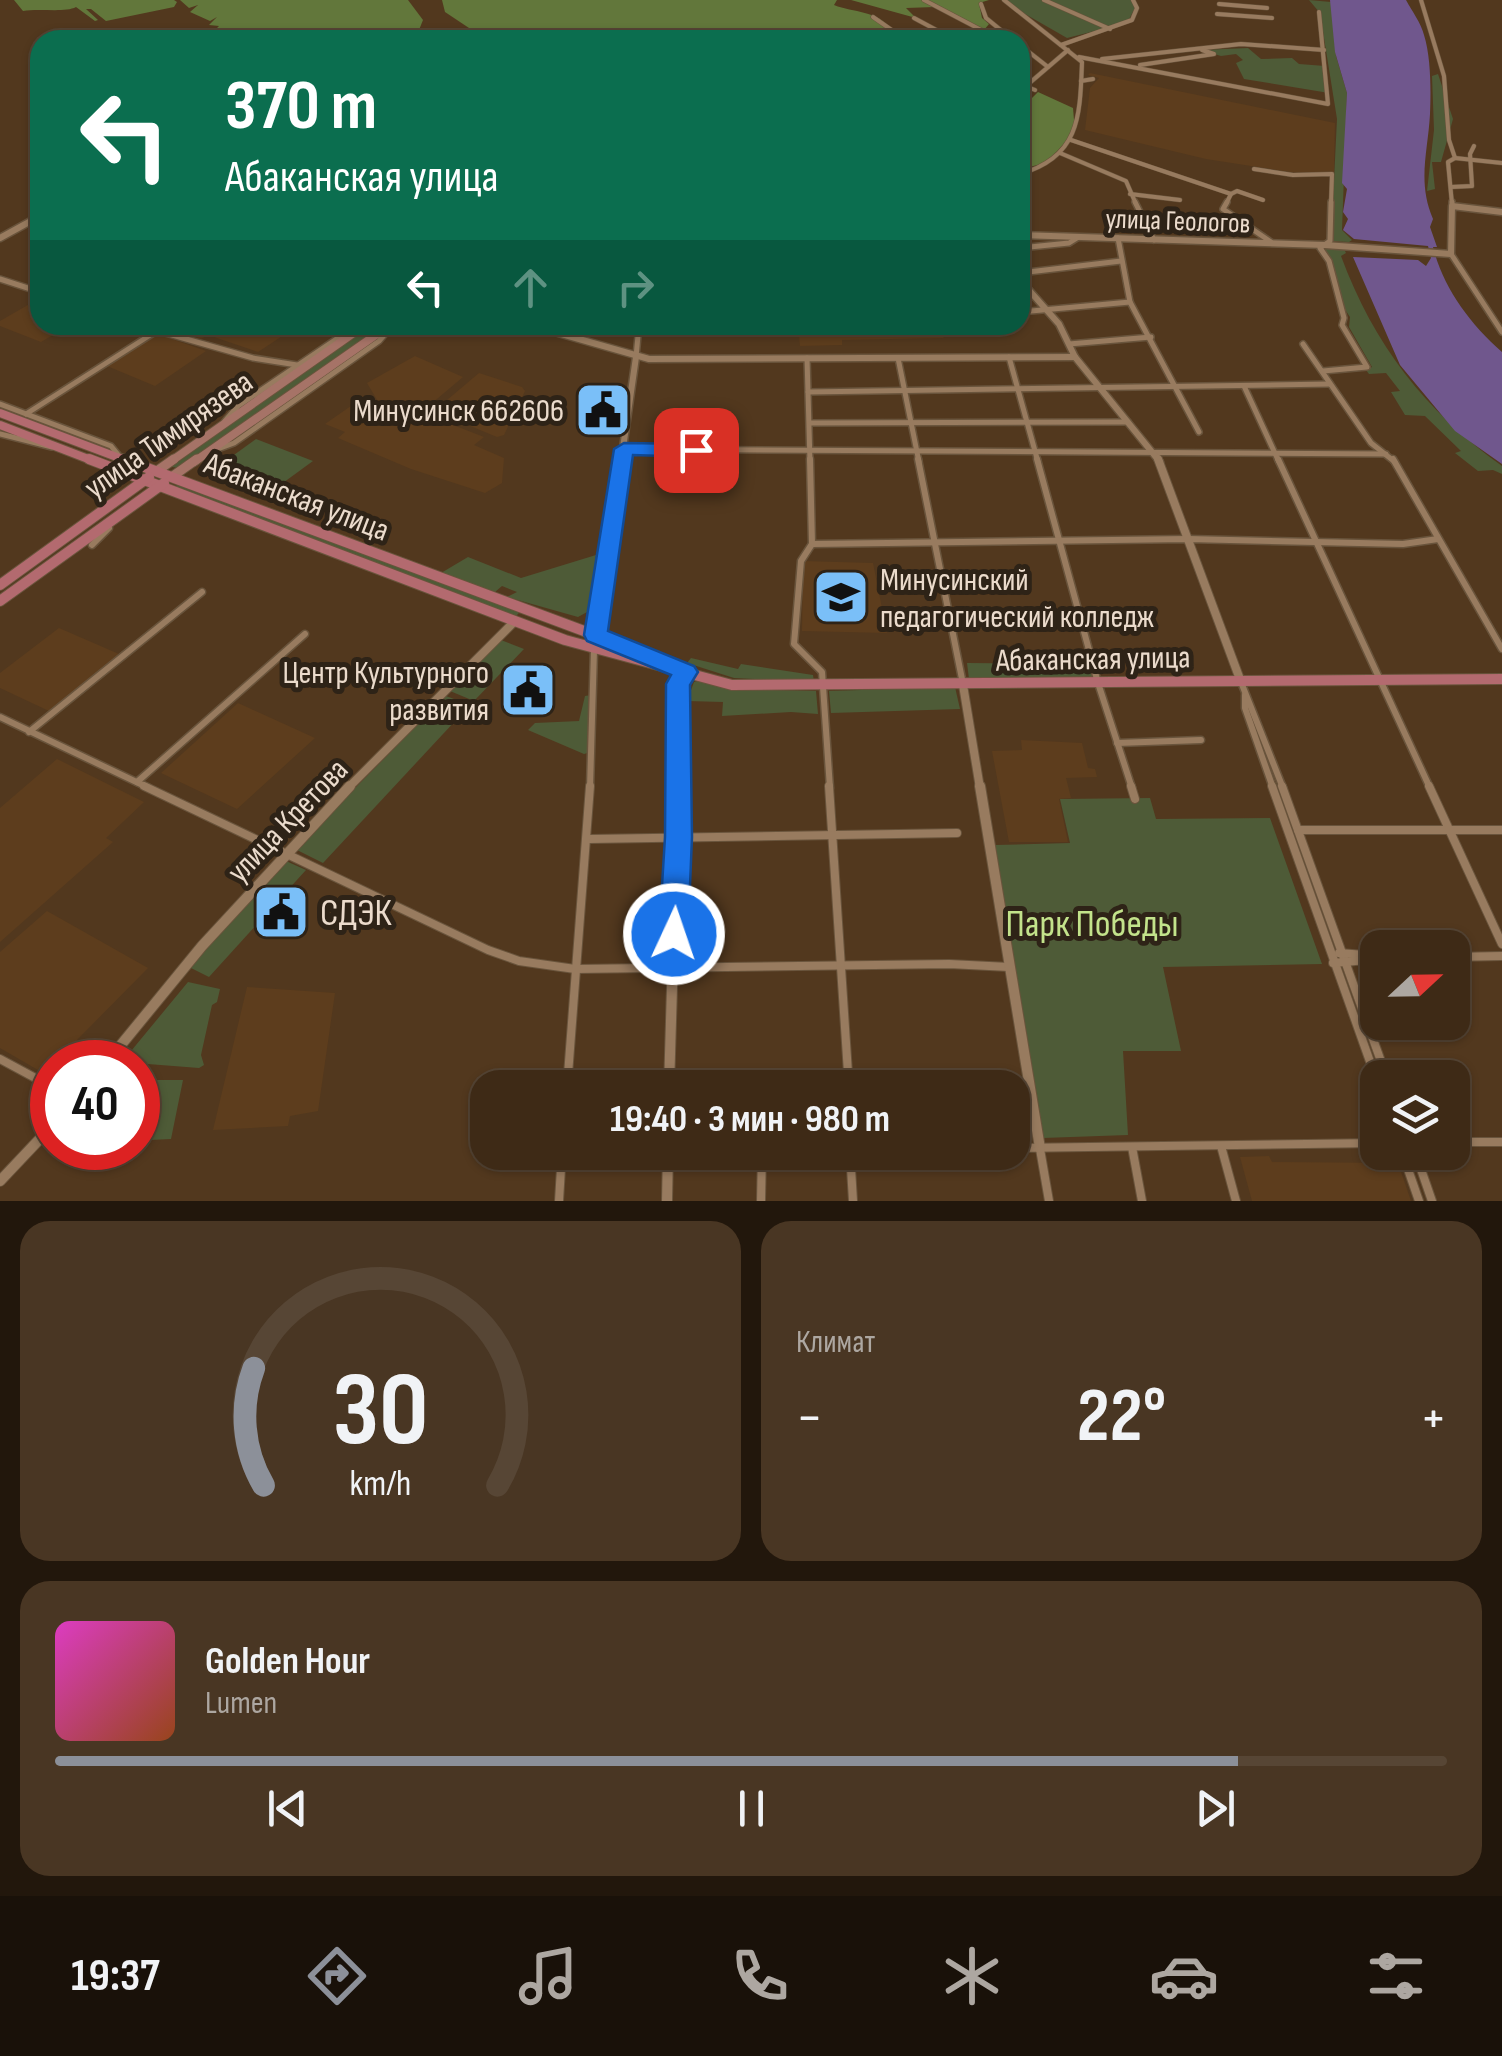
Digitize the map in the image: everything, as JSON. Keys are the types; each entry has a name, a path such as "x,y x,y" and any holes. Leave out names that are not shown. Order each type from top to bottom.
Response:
{"main road":[{"name":"улица Тимирязева","path":"0,585 351,335"},
{"name":"улица Тимирязева","path":"0,602 377,335"},
{"name":"Абаканская улица","path":"0,413 686,672"},
{"name":"Абаканская улица","path":"0,425 568,642 732,685 1098,683 1243,688 1380,680 1502,680"},
{"path":"514,622 526,609"},
{"path":"568,642 581,635 576,628"}],"street":[{"path":"924,0 981,30"},
{"path":"1004,0 1078,57 1328,104 1319,12"},
{"path":"1044,0 1112,30"},
{"path":"1061,45 1132,20 1134,0"},
{"path":"1421,0 1424,17 1436,39 1435,52 1448,98 1449,150 1456,158"},
{"path":"981,4 986,18 1001,30"},
{"path":"1219,4 1267,8"},
{"path":"1217,14 1272,18"},
{"path":"873,17 892,30"},
{"path":"914,18 936,30"},
{"path":"1094,60 1191,48 1287,44 1324,50"},
{"path":"1130,66 1214,54 1191,48"},
{"path":"1030,80 1068,50"},
{"path":"1030,53 1048,67"},
{"path":"1030,172 1041,170 1077,133 1081,80 1078,57"},
{"path":"1081,80 1093,78"},
{"path":"1030,88 1035,90"},
{"path":"1071,140 1232,194"},
{"path":"1451,187 1472,186 1474,146"},
{"path":"1060,153 1126,182 1129,194 1148,219 1154,240"},
{"path":"1501,329 1447,254 1452,206 1448,162 1456,158 1502,163"},
{"path":"1254,169 1332,174 1330,242 1320,248 1328,260 1344,318 1342,324 1368,367 1322,371"},
{"path":"1263,200 1237,191 1222,209 1271,242"},
{"path":"1129,194 1180,200"},
{"path":"1452,206 1502,212"},
{"path":"0,238 30,222"},
{"name":"улица Геологов","path":"1030,235 1325,244 1447,254"},
{"path":"1030,247 1068,243 1078,237"},
{"path":"1118,238 1130,302 1199,432"},
{"path":"1030,278 1121,260"},
{"path":"0,279 30,289"},
{"path":"1030,291 1059,324 1075,357 1156,454 1243,688 1245,708 1380,1060"},
{"path":"1030,311 1130,302"},
{"path":"26,414 151,335"},
{"path":"167,335 253,358 297,364"},
{"path":"217,429 238,406 342,335"},
{"path":"563,335 636,357 1075,357"},
{"path":"567,1070 588,839 594,650 638,335"},
{"path":"1068,344 1151,337"},
{"path":"1303,344 1371,442 1394,460 1502,650"},
{"path":"1010,357 1098,683 1135,799"},
{"path":"806,358 812,544 800,561 794,644 822,672 847,1070"},
{"path":"898,358 963,685 1049,1201"},
{"path":"808,392 1330,384"},
{"path":"1244,386 1502,944"},
{"path":"0,404 111,446 120,458"},
{"path":"810,423 1128,422"},
{"path":"0,434 61,449"},
{"path":"624,449 810,454 1386,454"},
{"path":"92,545 122,514"},
{"path":"812,544 1316,539 1403,544 1438,539"},
{"path":"30,732 202,592"},
{"name":"улица Кретова","path":"124,1040 177,973 286,855 514,622"},
{"path":"137,782 305,634"},
{"path":"669,1070 678,837 678,684 686,672"},
{"path":"0,717 488,950 519,961 575,969 1009,968"},
{"path":"1117,743 1201,740"},
{"path":"1294,830 1502,830"},
{"path":"1294,830 1331,958 1369,1060"},
{"path":"588,839 957,834"},
{"path":"1331,958 1341,952 1360,955"},
{"path":"1470,956 1502,956"},
{"path":"1331,958 1345,963 1360,961"},
{"path":"0,1059 30,1075"},
{"path":"1470,1142 1502,1142"},
{"path":"1030,1148 1360,1143"},
{"path":"1221,1146 1236,1201"},
{"path":"1132,1147 1142,1201"},
{"path":"0,1181 30,1149"},
{"path":"559,1201 561,1170"},
{"path":"667,1201 668,1170"},
{"path":"761,1201 762,1170"},
{"path":"851,1170 853,1201"},
{"path":"1408,1170 1419,1201"},
{"path":"1421,1170 1432,1201"}],"shaded area":[{"path":"1330,0 1406,0 1423,31 1430,74 1424,180 1433,219 1430,227 1437,247 1433,247 1459,304 1502,352 1502,464 1455,431 1400,365 1353,257 1418,260 1426,266 1431,258 1428,246 1354,239 1343,230 1348,219 1343,212 1347,189 1342,183 1347,93 1335,52"},
{"path":"1090,73 1335,123 1334,172 1303,174 1206,159 1085,130 1090,88 1099,78"},
{"path":"30,304 30,335 53,335 41,342 0,326 0,321"},
{"path":"156,335 206,351 155,386 107,366"},
{"path":"208,335 284,335 258,352"},
{"path":"799,335 946,335 842,340 842,345 800,346"},
{"path":"415,356 463,377 425,409 379,403 367,383"},
{"path":"479,373 525,391 504,435 497,437 434,411"},
{"path":"361,399 422,413 484,437 474,445 504,458 502,483 485,493 411,469 338,438 345,432 325,424"},
{"name":"Минусинский педагогический колледж","path":"803,561 873,563 887,633 802,631"},
{"path":"59,628 119,654 49,711 0,688 0,673"},
{"path":"238,703 315,738 237,809 161,773"},
{"path":"1021,740 1082,743 1088,768 1095,769 1097,777 1066,778 1071,798 1059,799 1068,842 1009,842 992,751 1022,750"},
{"path":"57,759 144,802 106,838 113,842 0,942 0,808"},
{"path":"47,911 148,968 77,1040 30,1040 30,1065 0,1048 0,952"},
{"path":"247,987 335,993 318,1111 290,1116 288,1126 213,1130"},
{"path":"1269,1156 1272,1162 1360,1163 1360,1170 1400,1170 1411,1201 1252,1201 1240,1157"}],"green space":[{"path":"14,0 177,2 174,7 106,21 86,9 98,20 95,21 76,7 23,11"},
{"path":"180,0 408,0 423,20 419,30 219,30 216,29 219,26 209,25 217,17 210,21 190,12 198,5 189,8"},
{"path":"442,0 837,0 834,5 879,18 891,29 472,30 445,12"},
{"path":"851,0 989,0 979,3 982,18 989,24 984,30 935,7 906,8 916,18"},
{"path":"1001,0 1132,0 1135,8 1127,23 1067,38"},
{"path":"1309,0 1331,2 1336,56 1347,93 1342,230 1352,240 1349,242 1331,241 1337,119 1320,13"},
{"path":"1248,48 1261,59 1292,58 1299,64 1325,66 1329,93 1244,79 1236,63 1243,60 1236,54 1221,56 1201,50"},
{"path":"1438,74 1453,119 1441,162 1432,162 1435,189 1427,191 1434,130 1432,76"},
{"path":"1038,92 1073,108 1075,132 1046,163 1030,167 1030,100"},
{"path":"1344,249 1346,253 1341,256 1369,319 1405,374 1449,422 1502,466 1502,474 1478,471 1455,453 1461,451 1425,416 1405,415 1391,392 1400,391 1386,373 1369,374 1366,370 1372,367 1338,299 1332,260 1323,250"},
{"path":"354,335 373,335 181,468 171,467"},
{"path":"256,439 313,461 265,496 209,473"},
{"path":"182,483 519,613 515,617 173,487"},
{"path":"596,555 589,611 578,617 507,597 517,592 502,586 495,592 441,573 468,557 521,578"},
{"path":"501,640 524,649 474,701 450,691"},
{"path":"691,658 738,669 741,664 813,675 814,682 734,678 687,663"},
{"path":"967,663 1090,664 1094,679 969,679"},
{"path":"702,680 735,689 816,691 818,714 722,716 723,702 687,701 694,682"},
{"path":"955,687 960,709 831,713 829,691"},
{"path":"591,695 591,752 584,754 528,730 535,723 579,721 585,696"},
{"path":"446,696 470,705 323,863 295,849"},
{"name":"Парк Победы","path":"1150,798 1156,819 1270,818 1322,964 1163,967 1181,1051 1123,1051 1128,1135 1043,1138 995,845 1070,843 1060,799"},
{"path":"286,861 306,870 209,977 189,967"},
{"path":"188,982 220,989 217,1002 212,1005 201,1055 204,1065 199,1068 160,1065 160,1040 140,1040"},
{"path":"160,1080 183,1080 171,1139 160,1140"}],"place":[{"name":"Минусинск 662606","path":"603,410"},
{"name":"Минусинский педагогический колледж","path":"841,597"},
{"name":"Центр Культурного развития","path":"528,690"},
{"name":"СДЭК","path":"281,912"}],"route":[{"path":"674,934 678,684 686,672 596,635 624,449 696,450"}]}
